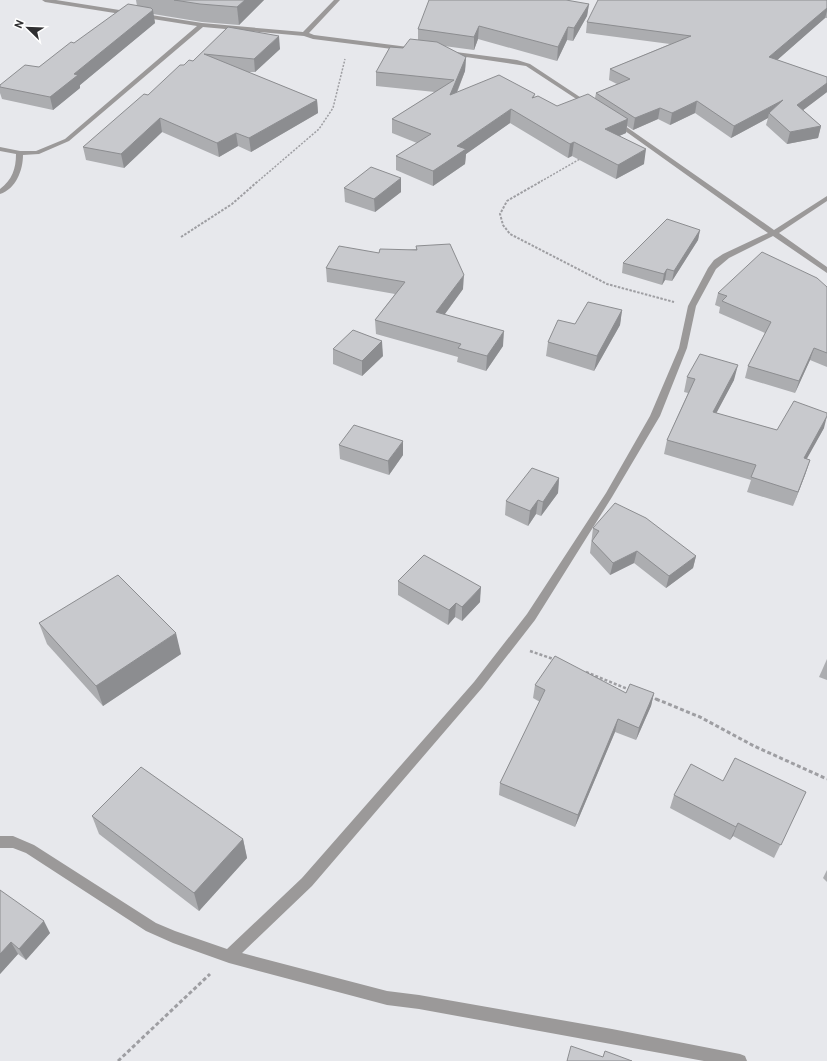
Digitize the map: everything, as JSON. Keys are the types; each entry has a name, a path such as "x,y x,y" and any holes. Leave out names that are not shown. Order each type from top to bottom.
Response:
{"street":[{"path":"45,0 202,26 305,34 313,37 425,51"},
{"path":"305,34 337,0"},
{"path":"0,149 20,153 37,153 67,140 202,26"},
{"path":"440,52 517,62 528,65 597,110"},
{"path":"610,118 827,271"},
{"path":"0,192 10,186 20,166 20,153"},
{"path":"229,956 307,882 478,685 530,617 592,521 655,416 683,348 692,306 712,268 717,262 774,233 827,198"},
{"path":"0,842 13,842 30,849 151,927 173,937 229,956 387,998 419,1002 612,1036 740,1061"}],"path":[{"path":"181,237 232,204 319,129 333,108 348,41"},
{"path":"585,157 507,201 500,214 503,225 510,234 607,284 628,291 692,306"},
{"path":"510,643 562,663"},
{"path":"584,671 635,691"},
{"path":"649,697 700,717 754,746 827,779"},
{"path":"118,1061 229,956"}],"building":[{"path":"174,0 245,0 237,7"},
{"path":"429,0 566,0 589,4 574,28 568,27 558,47 479,26 474,37 418,29"},
{"path":"598,0 827,0 827,8 769,57 827,77 827,83 797,105 821,126 790,132 769,113 783,100 734,126 697,101 672,113 660,108 635,118 596,93 630,79 610,69 691,36 587,22"},
{"path":"128,4 151,8 153,10 74,74 78,75 50,97 0,87 0,85 25,65 39,67 71,42 74,43"},
{"path":"228,27 279,36 254,59 204,54 317,100 249,138 236,133 217,143 160,118 121,154 83,147 144,94 148,95 180,65 184,65 189,60 193,61"},
{"path":"410,39 437,42 466,57 450,95 499,75 535,94 532,98 538,96 557,106 588,94 628,119 605,129 646,149 618,165 574,142 570,144 511,109 457,146 466,149 433,171 396,156 431,134 392,119 454,80 376,72 390,47 403,48"},
{"path":"371,167 401,178 374,199 344,188"},
{"path":"667,219 700,230 674,271 667,269 664,274 623,263"},
{"path":"450,244 464,275 436,312 504,331 487,356 458,348 461,344 375,320 405,282 326,268 339,246 379,253 380,249 417,250 416,246"},
{"path":"762,252 817,278 827,287 827,353 814,348 799,381 748,366 771,322 722,301 727,296 718,293"},
{"path":"588,302 622,310 597,356 548,342 558,320 575,324"},
{"path":"353,330 382,341 362,361 333,349"},
{"path":"700,354 738,365 713,412 777,430 794,401 827,413 827,416 804,458 810,460 798,492 751,477 756,465 667,440 695,379 687,377"},
{"path":"354,425 403,441 388,461 339,445"},
{"path":"532,468 559,478 543,502 538,500 530,511 506,501"},
{"path":"615,503 646,518 696,556 669,576 637,551 613,563 592,541 599,531 593,528"},
{"path":"424,555 481,587 462,607 456,603 449,610 398,581"},
{"path":"118,575 176,633 96,686 39,623"},
{"path":"555,656 626,693 630,684 654,693 639,728 618,719 578,815 500,783 545,690 535,685"},
{"path":"735,758 806,792 781,845 738,823 736,827 674,795 691,764 723,781"},
{"path":"141,767 243,839 194,893 92,816"},
{"path":"0,890 44,921 19,949 11,942 0,954"},
{"path":"571,1046 603,1057 605,1051 632,1061 567,1061"}]}
